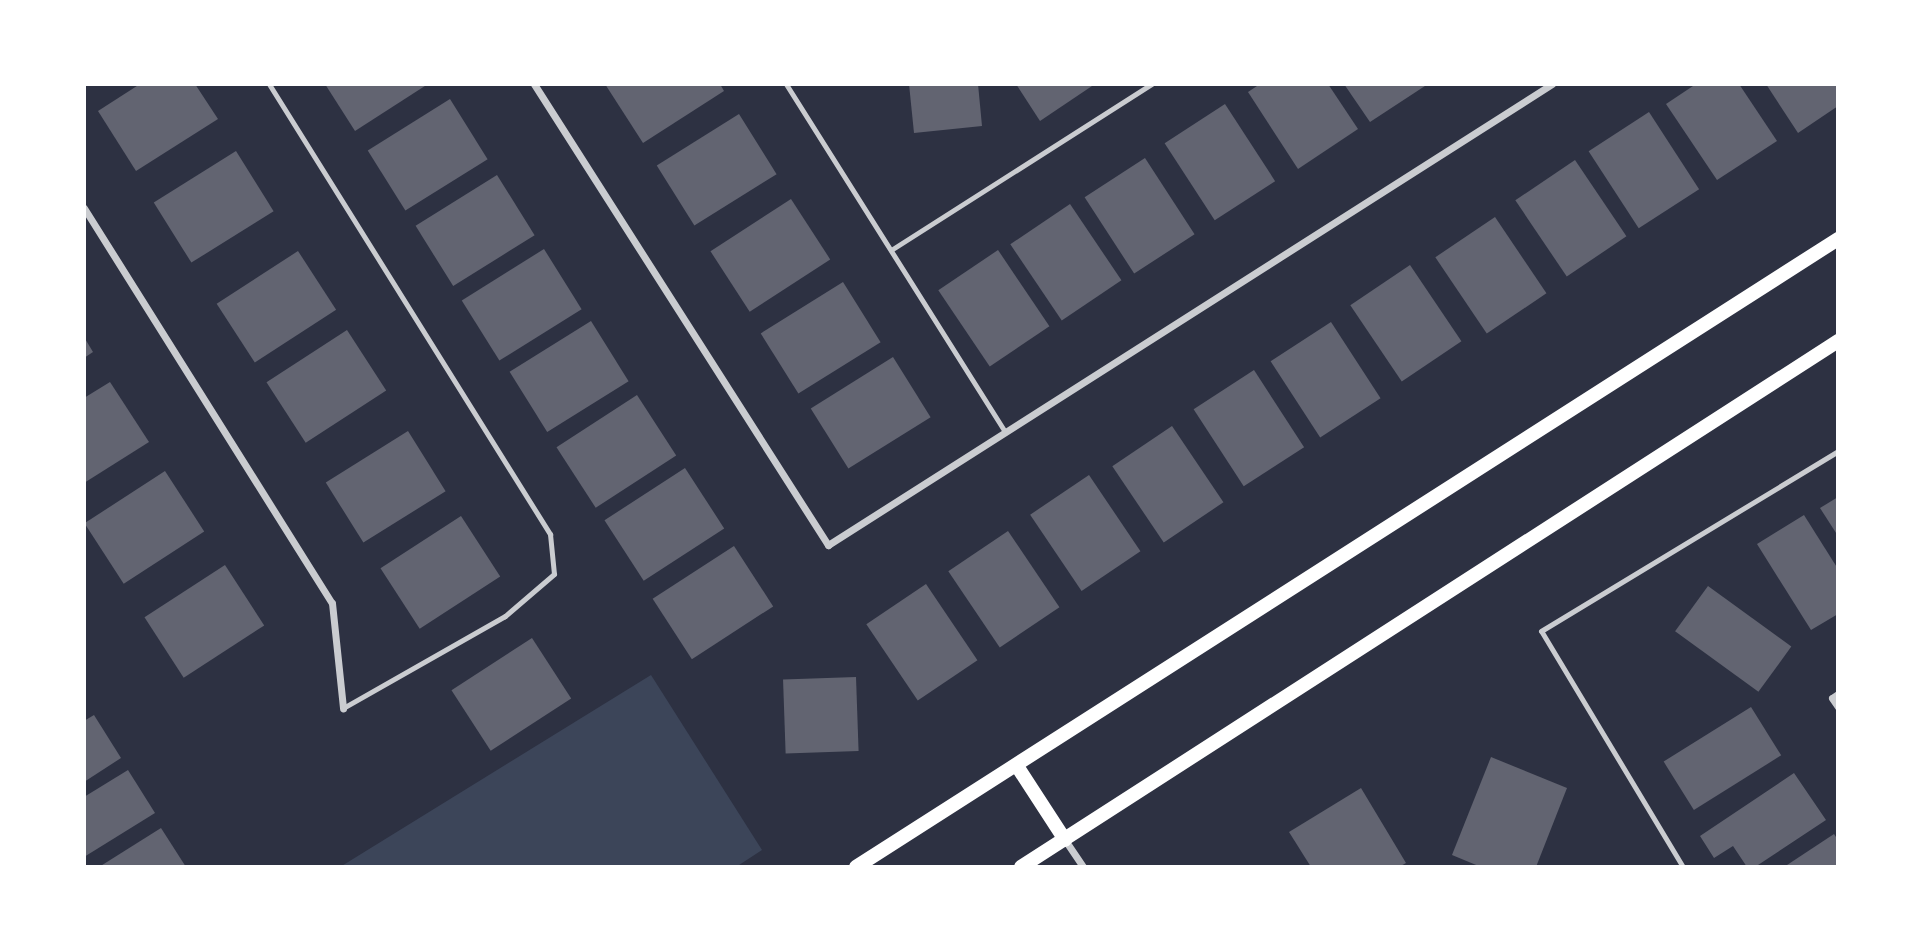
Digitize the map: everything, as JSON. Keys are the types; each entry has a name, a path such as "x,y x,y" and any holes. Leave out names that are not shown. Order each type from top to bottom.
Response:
{"main road":[{"path":"856,867 1838,239"},
{"path":"1021,867 1838,341"},
{"path":"1017,766 1065,839"}],"street":[{"path":"534,84 828,545 1552,84"},
{"path":"84,208 332,603 343,708"},
{"path":"1835,696 1838,708"},
{"path":"1065,839 1083,867"}],"lane":[{"path":"270,84 550,534 554,573 506,616 343,708"},
{"path":"786,84 1005,432"},
{"path":"891,250 1152,84"},
{"path":"1683,867 1541,631 1838,451"}],"shaded area":[{"path":"651,675 762,850 736,867 340,867"}],"building":[{"path":"140,84 195,84 218,119 136,171 98,111"},
{"path":"325,84 428,84 355,131"},
{"path":"605,84 720,84 724,91 643,143"},
{"path":"909,84 978,84 982,126 914,133"},
{"path":"1016,84 1095,84 1040,121"},
{"path":"1260,84 1328,84 1358,129 1298,169 1248,92"},
{"path":"1344,84 1428,84 1370,122"},
{"path":"1696,84 1739,84 1777,141 1717,180 1666,104"},
{"path":"1766,84 1838,84 1838,106 1798,133"},
{"path":"450,99 488,159 405,211 368,150"},
{"path":"1225,104 1275,181 1215,220 1165,143"},
{"path":"1649,112 1699,189 1639,228 1589,151"},
{"path":"739,114 777,174 694,226 657,165"},
{"path":"236,151 274,211 191,263 154,202"},
{"path":"1145,158 1195,234 1134,274 1085,197"},
{"path":"1575,160 1626,236 1567,277 1515,200"},
{"path":"497,175 535,235 453,286 416,226"},
{"path":"791,199 830,259 750,312 710,251"},
{"path":"1070,204 1121,280 1062,321 1010,244"},
{"path":"1495,217 1546,293 1487,334 1435,257"},
{"path":"544,249 582,309 499,361 462,300"},
{"path":"998,250 1049,326 990,367 938,290"},
{"path":"298,251 336,310 255,363 217,304"},
{"path":"1410,265 1461,341 1402,382 1350,305"},
{"path":"843,282 881,342 798,394 761,333"},
{"path":"591,321 629,381 547,432 510,372"},
{"path":"1331,322 1381,398 1320,438 1271,361"},
{"path":"347,330 386,390 306,443 266,382"},
{"path":"84,337 93,352 84,358"},
{"path":"893,357 931,417 848,469 811,408"},
{"path":"1254,370 1304,447 1244,486 1194,409"},
{"path":"110,382 149,442 84,483 84,398"},
{"path":"637,395 676,455 596,508 556,447"},
{"path":"1172,426 1223,502 1164,543 1112,466"},
{"path":"408,431 446,491 363,543 326,482"},
{"path":"685,468 724,528 644,581 604,520"},
{"path":"165,471 204,531 124,584 84,523"},
{"path":"1089,475 1140,551 1082,591 1030,515"},
{"path":"1838,497 1838,536 1820,508"},
{"path":"1804,515 1838,569 1838,614 1811,630 1757,544"},
{"path":"461,516 500,576 420,629 380,568"},
{"path":"1008,531 1059,607 1000,648 948,571"},
{"path":"734,546 773,606 692,659 653,599"},
{"path":"225,565 264,625 184,678 144,617"},
{"path":"926,584 977,660 918,701 866,624"},
{"path":"1708,586 1791,647 1758,692 1675,631"},
{"path":"532,638 571,698 491,751 451,690"},
{"path":"856,677 859,751 786,754 783,680"},
{"path":"1751,707 1781,755 1694,810 1664,762"},
{"path":"94,715 121,758 84,782 84,721"},
{"path":"1491,757 1567,788 1536,867 1481,867 1452,855"},
{"path":"128,770 155,813 84,857 84,797"},
{"path":"1794,773 1826,820 1755,867 1747,867 1733,846 1714,858 1700,836"},
{"path":"1361,788 1406,863 1399,867 1311,867 1289,832"},
{"path":"161,828 186,867 99,867"},
{"path":"1834,834 1838,840 1838,867 1784,867"}]}
